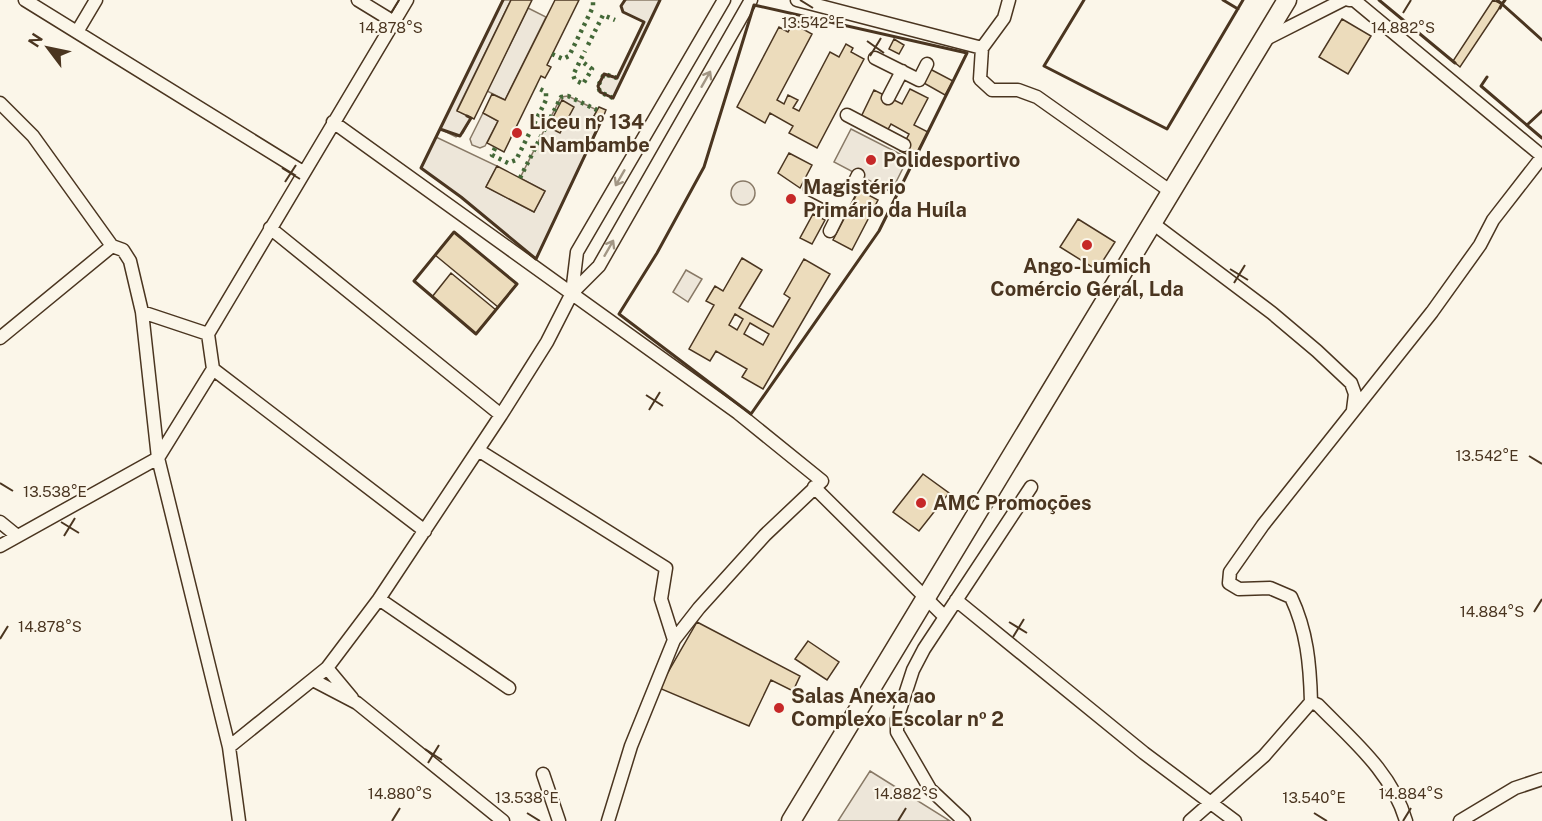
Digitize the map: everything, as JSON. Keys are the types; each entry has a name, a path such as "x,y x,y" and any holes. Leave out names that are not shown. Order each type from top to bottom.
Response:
{"main road":[{"path":"791,821 1287,0"}],"street":[{"path":"25,0 303,172"},
{"path":"77,32 96,0"},
{"path":"358,0 394,22"},
{"path":"0,546 16,535 158,458 213,369 208,334 407,0"},
{"path":"572,293 577,252 724,0"},
{"path":"229,747 327,668 379,599 501,415 547,342 572,293 599,266 751,0"},
{"path":"797,0 982,48"},
{"path":"1009,0 1004,18 982,48 980,79 992,90 1018,90 1037,97 1170,191"},
{"path":"1262,41 1343,0"},
{"path":"1190,821 1264,756 1311,702 1310,656 1302,618 1291,597 1270,588 1239,589 1229,583 1230,572 1263,525 1432,312 1480,245 1493,220 1542,157 1354,0 1349,0"},
{"path":"876,58 919,80 927,64"},
{"path":"888,98 902,71"},
{"path":"0,103 33,136 112,246 123,250 130,261 142,312 158,458 229,747 239,821"},
{"path":"847,115 904,145"},
{"path":"333,122 738,413 822,481 765,535 699,608 674,640 631,746 608,821"},
{"path":"830,231 858,175"},
{"path":"810,189 843,206"},
{"path":"1151,222 1272,313 1317,351 1350,383 1355,394 1353,411"},
{"path":"270,228 501,415"},
{"path":"0,338 112,246"},
{"path":"142,312 208,334"},
{"path":"213,369 424,531"},
{"path":"478,450 666,568 661,599 674,640"},
{"path":"814,487 945,617"},
{"path":"964,821 930,789 897,732 897,719 913,670 945,617 1031,487"},
{"path":"0,522 16,535"},
{"path":"379,599 509,688"},
{"path":"956,600 1144,753 1235,821"},
{"path":"327,668 357,703 503,821"},
{"path":"314,680 357,703"},
{"path":"1311,702 1318,705 1392,783 1406,821"},
{"path":"543,774 559,821"},
{"path":"1460,821 1515,788 1542,779"}],"shaded area":[{"path":"503,0 511,0 457,110 471,118 463,133 456,137 440,129"},
{"path":"625,0 660,0 613,98 600,92 598,86 604,74 617,78 644,22 623,12 621,6"},
{"path":"528,8 546,17 505,100 487,91"},
{"path":"568,96 597,110 594,116 602,120 536,259 461,197 421,168 436,137 497,166 486,187 534,212 545,191 520,178 561,97"},
{"path":"483,113 498,121 485,146 480,148 472,145 470,139"},
{"name":"Polidesportivo","path":"851,129 908,158 891,192 834,162"},
{"path":"743,181 752,184 755,193 752,202 743,205 734,202 731,193 734,184"},
{"path":"686,270 702,279 688,302 673,292"},
{"path":"870,771 950,821 838,821"}],"building":[{"path":"511,0 532,0 474,119 457,111"},
{"path":"555,0 579,0 547,65 551,67 545,78 541,76 504,152 487,143 498,121 483,113 492,94 505,100"},
{"path":"1493,0 1502,4 1460,67 1453,61"},
{"path":"1342,19 1371,36 1348,74 1319,57"},
{"path":"795,20 801,23 799,27 812,34 777,100 784,104 788,95 798,100 793,108 799,111 830,52 839,57 846,44 853,48 851,52 864,59 817,148 789,133 793,126 770,113 765,123 737,107 779,27 788,32"},
{"path":"894,39 904,45 899,54 889,49"},
{"path":"930,69 953,81 945,95 922,82"},
{"path":"910,89 928,98 914,125 928,132 914,158 900,151 909,134 891,124 886,133 860,119 874,90 902,104"},
{"path":"562,100 574,107 560,133 548,127"},
{"path":"599,107 606,110 602,120 594,116"},
{"path":"789,153 812,165 800,188 778,173"},
{"path":"497,166 545,191 534,212 486,187"},
{"path":"859,190 878,200 852,250 833,240"},
{"path":"813,214 825,220 812,244 800,238"},
{"name":"Ango-Lumich Comércio Geral, Lda","path":"1078,219 1115,242 1097,270 1060,247"},
{"path":"454,232 517,284 498,307 435,255"},
{"path":"742,258 762,270 739,308 773,327 790,298 784,294 804,259 830,274 763,389 742,377 747,369 716,351 710,361 689,349 714,305 706,301 715,286 723,291","holes":["735,314 743,319 737,330 729,325","750,323 769,334 763,345 744,334"]},
{"path":"451,273 496,310 476,334 432,297"},
{"name":"AMC Promoções","path":"923,474 949,493 919,531 893,512"},
{"path":"697,622 800,676 793,691 771,680 749,726 659,688"},
{"path":"808,641 839,662 827,680 795,659"}],"hedge":[{"path":"552,54 563,59 569,56 593,7 593,0"},
{"path":"588,45 603,15 615,20"},
{"path":"584,63 592,69 583,84 575,80 573,75 585,51"},
{"path":"613,98 600,92 598,86 604,74 617,78"},
{"path":"495,148 492,155 508,163 516,160 546,100 546,92 536,87"},
{"path":"520,178 561,97 568,96 597,110"}],"wall":[{"path":"467,116 471,118 460,136 440,129 503,0"},
{"path":"625,0 621,6 623,12 644,22 617,78 604,74 598,86 600,92 613,98 660,0"},
{"path":"1084,0 1044,66 1167,129 1243,0"},
{"path":"1223,0 1238,9"},
{"path":"1379,0 1455,63"},
{"path":"1497,0 1502,4 1505,0"},
{"path":"1500,8 1502,4 1542,40"},
{"path":"754,5 967,53 879,231 751,414 619,314 657,253 704,167 754,5"},
{"path":"1487,77 1481,86 1542,138"},
{"path":"1527,125 1542,111"},
{"path":"440,129 421,168 461,197 536,259 603,117"},
{"path":"454,232 517,284 476,334 414,281 454,232"}],"place":[{"name":"Liceu nº 134 - Nambambe","path":"517,133"},
{"name":"Polidesportivo","path":"871,160"},
{"name":"Magistério Primário da Huíla","path":"791,199"},
{"name":"Ango-Lumich Comércio Geral, Lda","path":"1087,245"},
{"name":"AMC Promoções","path":"921,503"},
{"name":"Salas Anexa ao Complexo Escolar nº 2","path":"779,708"}]}
